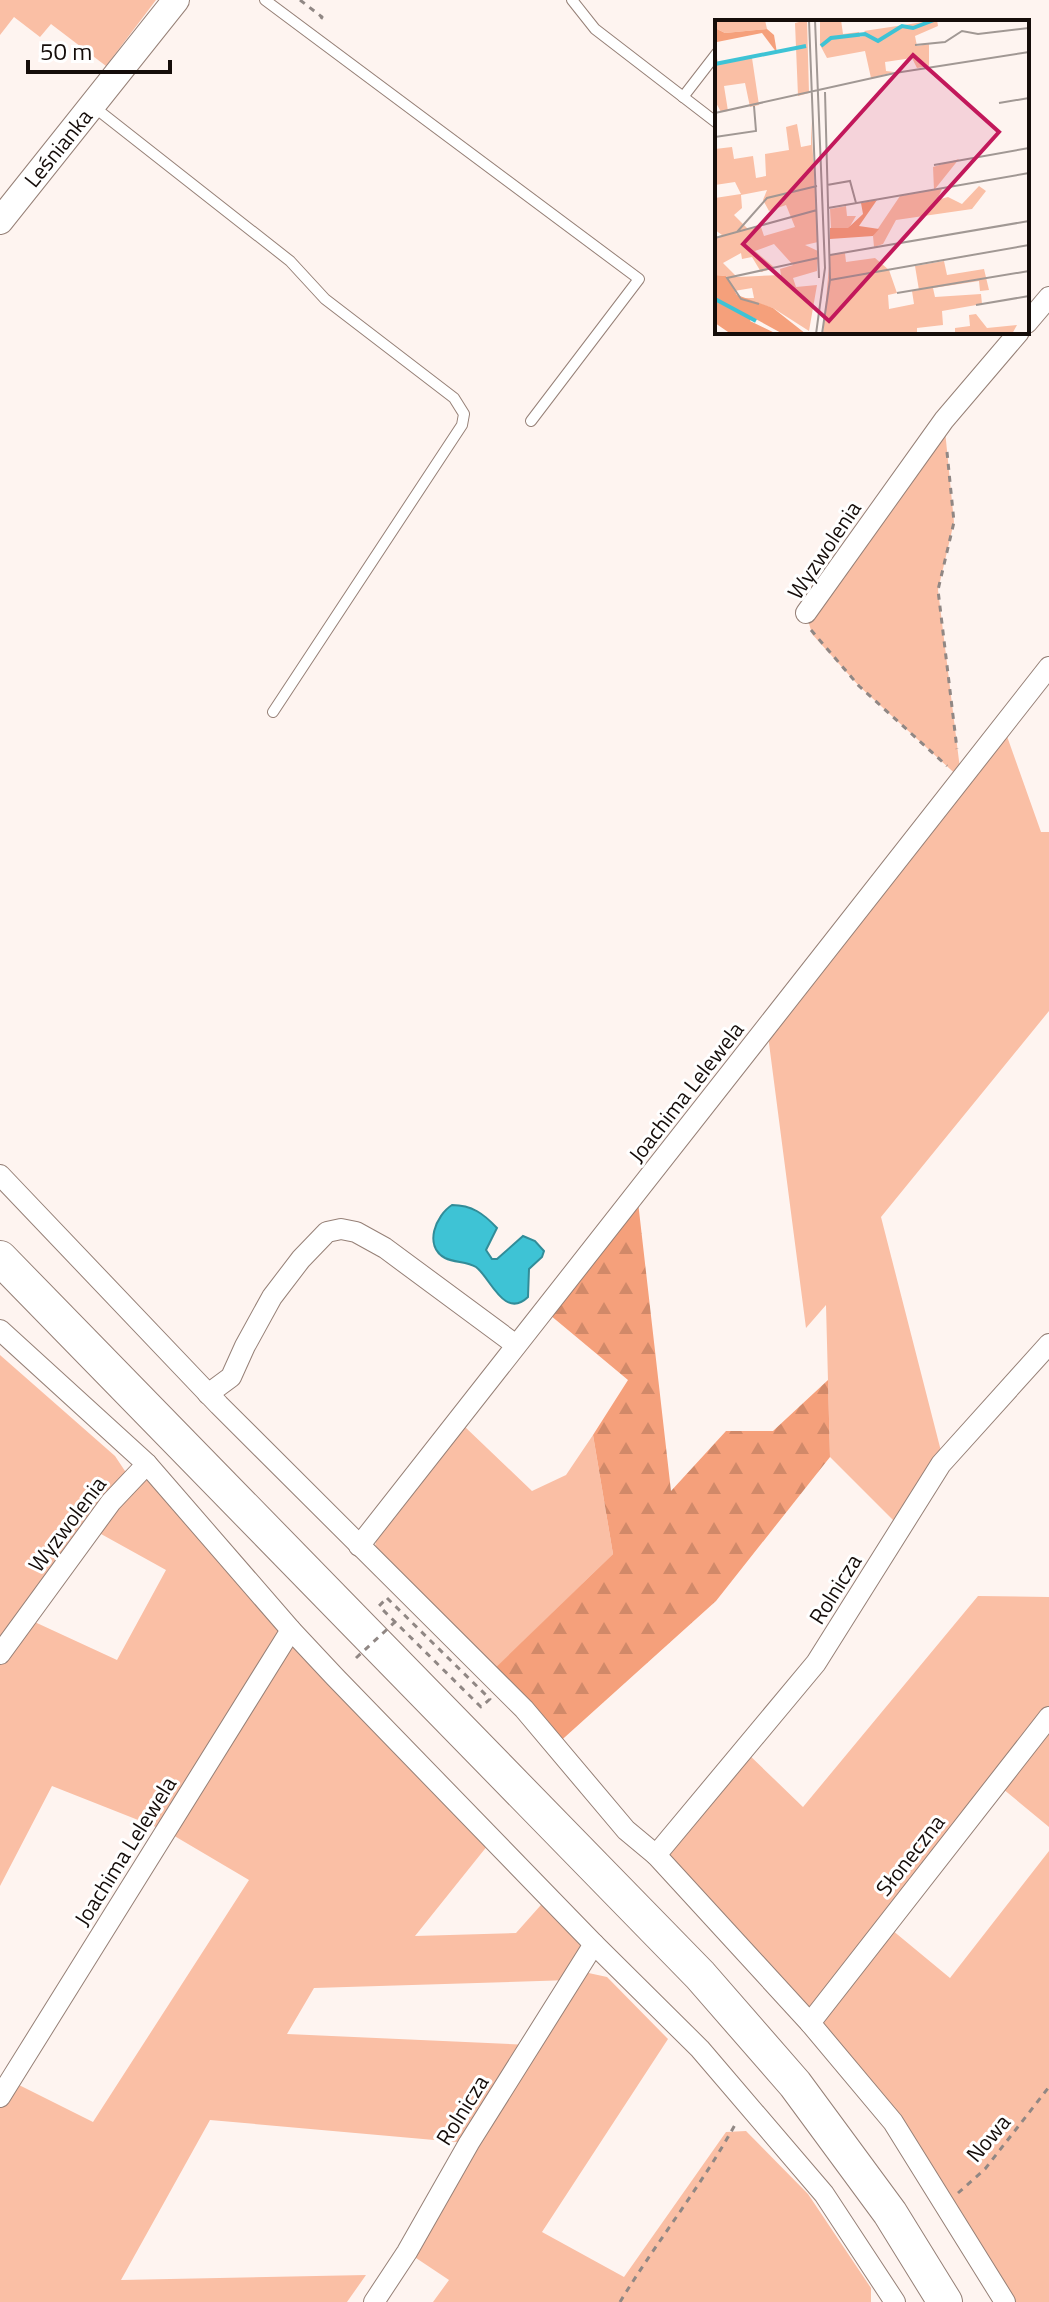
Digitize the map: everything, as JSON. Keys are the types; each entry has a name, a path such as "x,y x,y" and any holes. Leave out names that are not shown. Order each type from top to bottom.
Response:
{"highway":[{"path":"0,1258 700,1975 795,2084 890,2213 945,2302"}],"street":[{"name":"Leśnianka","path":"0,221 176,0"},
{"path":"1029,321 1049,297"},
{"name":"Wyzwolenia","path":"806,613 944,420 1017,334"},
{"name":"Joachima Lelewela","path":"359,1546 1049,667"},
{"path":"0,1175 208,1394 524,1709 626,1830 656,1855 810,2023 893,2122 1005,2302"},
{"path":"208,1394 231,1377 258,1320 301,1259 327,1232 341,1229 356,1232 385,1248 516,1345"},
{"path":"0,1330 147,1464 291,1630 594,1944 700,2049 824,2194 895,2302"},
{"name":"Rolnicza","path":"656,1855 816,1663 941,1464 1049,1344"},
{"name":"Wyzwolenia","path":"0,1654 111,1502 147,1464"},
{"name":"Joachima Lelewela","path":"0,2097 291,1630"},
{"name":"Słoneczna","path":"810,2023 1049,1717"},
{"name":"Rolnicza","path":"374,2302 407,2252 476,2131 594,1944"}],"lane":[{"path":"265,0 639,279 531,421"},
{"path":"572,0 595,29 715,121"},
{"path":"683,97 715,56"},
{"path":"92,105 290,261 325,299 454,398 464,414 462,425 273,712"}],"path":[{"path":"944,420 954,522 938,590 961,779"},
{"name":"Wyzwolenia","path":"806,613 812,634 859,686 961,779"},
{"path":"387,1598 490,1699 481,1707 396,1621 379,1606 387,1598"},
{"path":"348,1651 356,1658 396,1621"},
{"name":"Nowa","path":"946,2204 985,2169 1049,2087"},
{"path":"620,2302 718,2157 747,2104"}],"shaded area":[{"path":"0,0 156,0 106,66 51,24 40,37 14,17 0,35"},
{"path":"944,420 954,522 938,590 961,777 1003,725 1041,832 1049,832 1049,1011 881,1217 942,1455 901,1528 830,1457 826,1305 806,1328 767,1028 961,779 859,686 812,634 806,613"},
{"path":"0,1355 115,1456 127,1474 147,1464 492,1840 415,1936 516,1933 548,1897 594,1944 584,1972 607,1977 668,2039 542,2232 624,2277 726,2132 746,2131 808,2194 871,2288 871,2302 433,2302 449,2280 407,2252 468,2143 210,2120 121,2280 366,2275 347,2302 0,2302 0,2099 13,2082 93,2122 249,1880 166,1831 52,1786 0,1886","holes":["92,1529 166,1570 117,1660 26,1618","571,1980 531,2045 287,2034 314,1988"]},
{"path":"464,1426 532,1491 566,1475 593,1435 613,1554 496,1668 375,1548 376,1539"},
{"path":"978,1596 1049,1597 1049,1827 997,1784 886,1925 950,1978 1049,1851 1049,2302 1005,2302 893,2122 656,1855 744,1750 803,1807"}],"green space":[{"path":"637,1193 671,1491 726,1431 773,1431 828,1380 830,1457 716,1601 555,1746 489,1674 613,1554 593,1435 628,1380 544,1310"}],"water":[{"path":"452,1205 477,1211 497,1228 486,1250 492,1259 497,1259 523,1236 535,1241 544,1251 529,1269 528,1297 519,1303 505,1300 476,1267 449,1260 438,1253 433,1239 434,1231 441,1216"}]}
